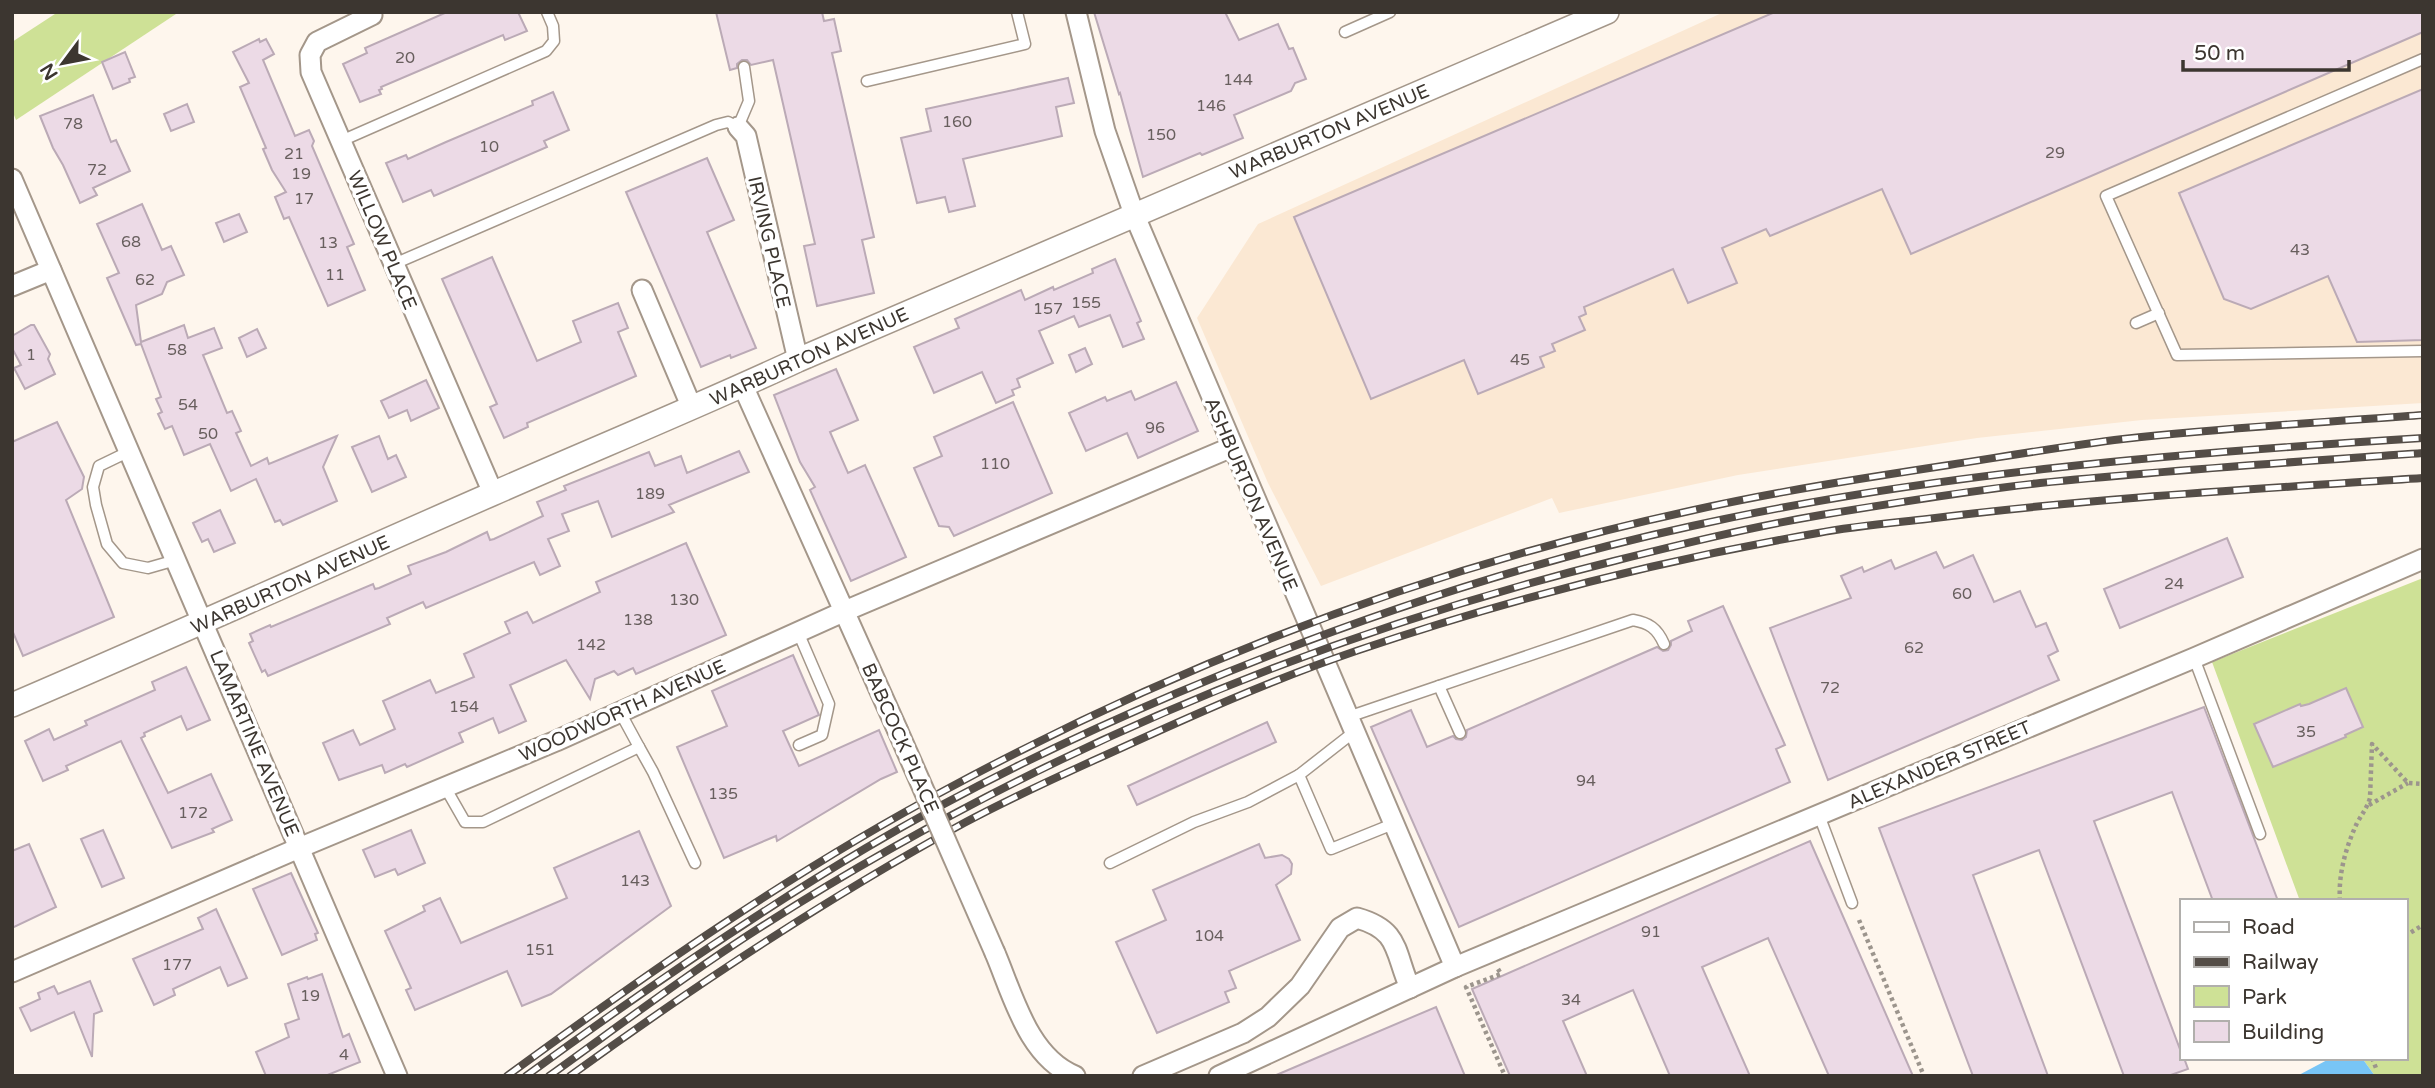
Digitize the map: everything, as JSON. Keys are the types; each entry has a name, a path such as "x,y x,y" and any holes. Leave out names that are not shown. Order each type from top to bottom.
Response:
{"street":[{"name":"ASHBURTON AVENUE","path":"1076,12 1105,131 1134,214 1455,967"},
{"name":"WARBURTON AVENUE","path":"12,705 1134,214 1607,12"},
{"name":"WILLOW PLACE","path":"374,13 317,42 310,55 311,72 493,493"},
{"name":"IRVING PLACE","path":"738,127 746,136 798,360"},
{"name":"LAMARTINE AVENUE","path":"12,179 397,1076"},
{"path":"12,286 51,270"},
{"path":"642,290 691,408"},
{"name":"BABCOCK PLACE","path":"743,386 845,611 1029,1032 1045,1054 1075,1076"},
{"name":"WOODWORTH AVENUE","path":"12,972 620,712 845,611 1232,447"},
{"name":"ALEXANDER STREET","path":"1219,1076 1455,967 2194,658 2423,559"},
{"path":"1143,1076 1244,1032 1268,1017 1300,986 1340,928 1357,918 1376,923 1392,938 1410,988"},
{"path":"1244,1032 1257,1058"}],"lane":[{"path":"341,141 546,51 554,41 553,26 547,12"},
{"path":"867,81 1025,44 1017,12"},
{"path":"1345,32 1390,12"},
{"path":"2423,59 2106,196 2177,355 2423,351"},
{"path":"394,264 716,125 728,122 738,127 749,101 744,66"},
{"path":"2136,323 2159,313"},
{"path":"131,451 99,467 93,487 107,544 124,564 148,568 176,559"},
{"path":"1110,863 1194,822 1248,802 1299,775 1351,725 1440,686 1633,620 1648,623 1660,634 1664,644"},
{"path":"799,632 829,704 822,735 799,745"},
{"path":"2194,658 2260,834"},
{"path":"1440,686 1460,733"},
{"path":"620,712 653,772 695,863"},
{"path":"445,787 465,822 483,822 639,747"},
{"path":"1299,775 1332,849 1394,824"},
{"path":"1819,814 1852,903"}],"path":[{"path":"2340,899 2347,848 2368,806 2372,744 2408,783"},
{"path":"2368,806 2408,783 2423,784"},
{"path":"1860,920 1924,1076"},
{"path":"2407,935 2423,925"},
{"path":"1489,953 1501,974 1465,987 1505,1076"},
{"path":"2373,1060 2376,1068"}],"shaded area":[{"path":"1724,12 2423,12 2423,403 2142,420 1977,438 1738,475 1559,513 1552,498 1321,586 1268,483 1197,318 1258,224"}],"green space":[{"path":"58,12 179,12 16,120 12,110 12,42"},
{"path":"2423,578 2423,1076 2375,1076 2363,1060 2407,1060 2407,899 2299,899 2212,662"}],"water":[{"path":"2327,1060 2363,1060 2375,1076 2297,1076"}],"building":[{"path":"447,12 518,12 527,31 505,40 503,35 470,49 381,87 381,94 360,102 343,64 367,53 365,48"},
{"path":"716,12 822,12 824,21 834,19 841,51 832,53 874,237 862,240 874,293 817,306 804,246 815,244 773,60 751,65 747,60 742,60 737,64 737,68 730,70"},
{"path":"1094,12 1225,12 1239,40 1278,24 1289,49 1293,48 1306,79 1295,83 1291,91 1234,115 1243,138 1143,177"},
{"path":"1775,12 2423,12 2423,32 1911,254 1882,189 1770,236 1766,229 1722,248 1737,283 1688,303 1673,269 1584,307 1586,314 1579,317 1585,330 1552,344 1555,351 1540,357 1544,367 1478,394 1464,360 1371,399 1294,217"},
{"path":"259,39 260,42 266,39 274,54 263,60 295,136 309,130 314,141 312,146 354,244 347,247 365,290 328,306 289,217 284,219 275,197 286,192 272,170 263,149 266,148 240,87 249,83 233,52"},
{"path":"125,52 135,77 113,89 102,62"},
{"path":"1068,78 1074,103 1056,107 1062,136 963,159 975,206 949,212 945,197 917,203 901,138 931,131 926,109"},
{"path":"2423,89 2423,340 2357,342 2328,276 2251,309 2224,299 2179,193"},
{"path":"553,92 569,130 544,141 547,147 434,196 431,190 403,202 386,163 406,155 408,159 533,105 532,101"},
{"path":"93,95 111,142 116,140 130,171 93,188 97,195 80,203 40,116"},
{"path":"187,104 194,122 171,131 164,114"},
{"path":"707,158 734,220 707,232 756,348 701,367 626,192"},
{"path":"142,204 162,250 171,246 184,275 167,282 162,294 136,305 141,342 184,325 188,338 214,328 222,348 203,355 227,413 232,411 241,431 236,433 251,466 267,458 269,464 337,436 323,467 337,501 283,525 280,520 275,522 256,479 231,491 210,444 184,455 172,426 165,429 158,414 162,412 156,399 161,397 141,344 136,345 107,278 119,273 97,224"},
{"path":"239,214 247,232 224,242 216,223"},
{"path":"492,257 537,361 581,342 573,321 618,303 628,328 618,332 636,376 527,423 528,427 504,438 490,407 497,404 442,279"},
{"path":"1115,259 1141,321 1137,323 1144,339 1123,347 1110,315 1079,327 1074,316 1039,331 1053,363 1017,379 1020,387 1012,390 1014,395 996,403 982,372 934,393 914,347 959,328 955,319 1021,290 1025,300 1093,273 1092,269"},
{"path":"34,325 50,354 48,359 55,374 25,389 14,368 21,365 12,348 12,336"},
{"path":"257,329 266,348 247,357 239,338"},
{"path":"1085,348 1092,364 1076,372 1069,355"},
{"path":"836,369 858,420 830,432 848,473 865,465 906,557 851,581 810,490 815,487 800,462 774,395"},
{"path":"426,380 439,408 411,421 407,410 389,418 381,401"},
{"path":"1176,382 1198,431 1138,458 1127,433 1086,451 1069,413 1105,397 1107,401 1131,391 1135,400"},
{"path":"1013,402 1052,493 954,536 949,527 939,526 914,468 942,456 934,437"},
{"path":"57,422 84,477 82,489 66,500 114,617 23,656 12,630 12,442"},
{"path":"379,436 388,459 396,455 406,477 372,492 352,447"},
{"path":"739,451 749,472 669,505 674,512 612,537 598,501 562,514 569,531 548,539 560,566 540,575 534,562 426,608 423,602 387,618 390,624 268,676 265,670 262,672 249,643 253,641 250,634 270,625 271,627 373,584 375,589 379,588 411,574 408,566 446,552 487,532 490,540 494,539 543,516 537,502 566,490 564,486 649,452 655,466 681,456 687,473"},
{"path":"220,510 235,543 214,552 208,539 202,542 193,523"},
{"path":"2227,538 2243,577 2120,628 2104,589"},
{"path":"686,543 726,635 636,674 633,668 618,675 614,671 595,679 590,699 566,660 510,685 526,721 499,733 493,718 459,733 463,742 407,767 405,764 385,773 382,765 339,780 323,743 353,730 360,745 395,729 383,701 430,680 436,693 474,677 464,654 510,633 505,622 527,612 533,623 600,592 596,582"},
{"path":"1936,552 1944,568 1973,555 1994,602 2020,591 2036,627 2046,623 2058,651 2048,656 2059,680 1828,780 1770,628 1851,598 1841,576 1862,567 1864,572 1891,560 1895,569"},
{"path":"1723,606 1785,745 1776,749 1790,782 1459,927 1371,727 1411,710 1427,747 1453,736 1462,740 1466,737 1467,730 1657,647 1663,651 1668,650 1671,641 1692,631 1688,621"},
{"path":"793,655 819,715 783,731 799,766 879,730 897,772 777,841 776,836 724,858 677,747 727,726 712,691"},
{"path":"186,667 210,720 187,730 181,716 144,733 145,736 141,738 168,793 211,774 232,820 212,829 214,832 172,848 121,741 66,766 68,770 43,781 25,741 49,729 54,740 87,725 85,721 155,690 152,682"},
{"path":"2346,688 2363,727 2345,735 2346,737 2273,767 2254,724"},
{"path":"2204,707 2277,899 2212,899 2172,792 2094,821 2180,1049 2180,1060 2185,1060 2188,1069 2168,1076 2124,1076 2039,850 1973,875 2048,1076 1973,1076 1879,828"},
{"path":"1267,722 1276,742 1137,805 1128,786"},
{"path":"103,830 124,878 102,887 81,839"},
{"path":"411,830 425,863 398,875 395,869 375,877 363,850"},
{"path":"639,831 671,906 551,994 522,1006 507,971 415,1010 406,990 411,988 385,931 425,911 423,906 440,898 461,943 567,898 554,868"},
{"path":"1810,841 1913,1076 1829,1076 1768,938 1702,967 1750,1076 1670,1076 1633,990 1563,1021 1587,1076 1510,1076 1472,989"},
{"path":"29,844 56,907 12,928 12,851"},
{"path":"1259,844 1265,858 1282,855 1292,864 1291,874 1276,885 1300,940 1229,971 1236,988 1225,992 1229,1002 1157,1033 1116,942 1166,920 1153,890"},
{"path":"291,873 318,933 315,934 317,940 282,955 253,889"},
{"path":"216,909 247,978 228,986 220,967 173,989 175,995 154,1005 133,959 203,929 198,918"},
{"path":"322,974 343,1037 349,1034 360,1062 325,1076 266,1076 256,1052 289,1037 285,1024 299,1019 288,984"},
{"path":"90,981 102,1011 94,1014 92,1057 74,1012 31,1031 20,1008 40,999 38,993 54,986 58,994"},
{"path":"1436,1007 1465,1076 1274,1076"}],"railway":[{"path":"507,1076 614,999 778,888 949,788 1038,742 1219,659 1406,589 1597,533 1726,503 1822,485 2123,439 2423,415"},
{"path":"526,1076 736,930 866,848 941,805 1058,746 1177,693 1303,642 1431,597 1626,541 1873,492 2147,458 2423,438"},
{"path":"549,1076 736,943 863,864 965,808 1068,756 1174,708 1281,665 1391,626 1502,591 1614,561 1743,530 1821,515 2040,483 2423,453"},
{"path":"570,1076 763,943 862,881 964,823 1169,726 1324,662 1413,632 1527,598 1643,569 1845,528 2112,500 2423,478"}]}
